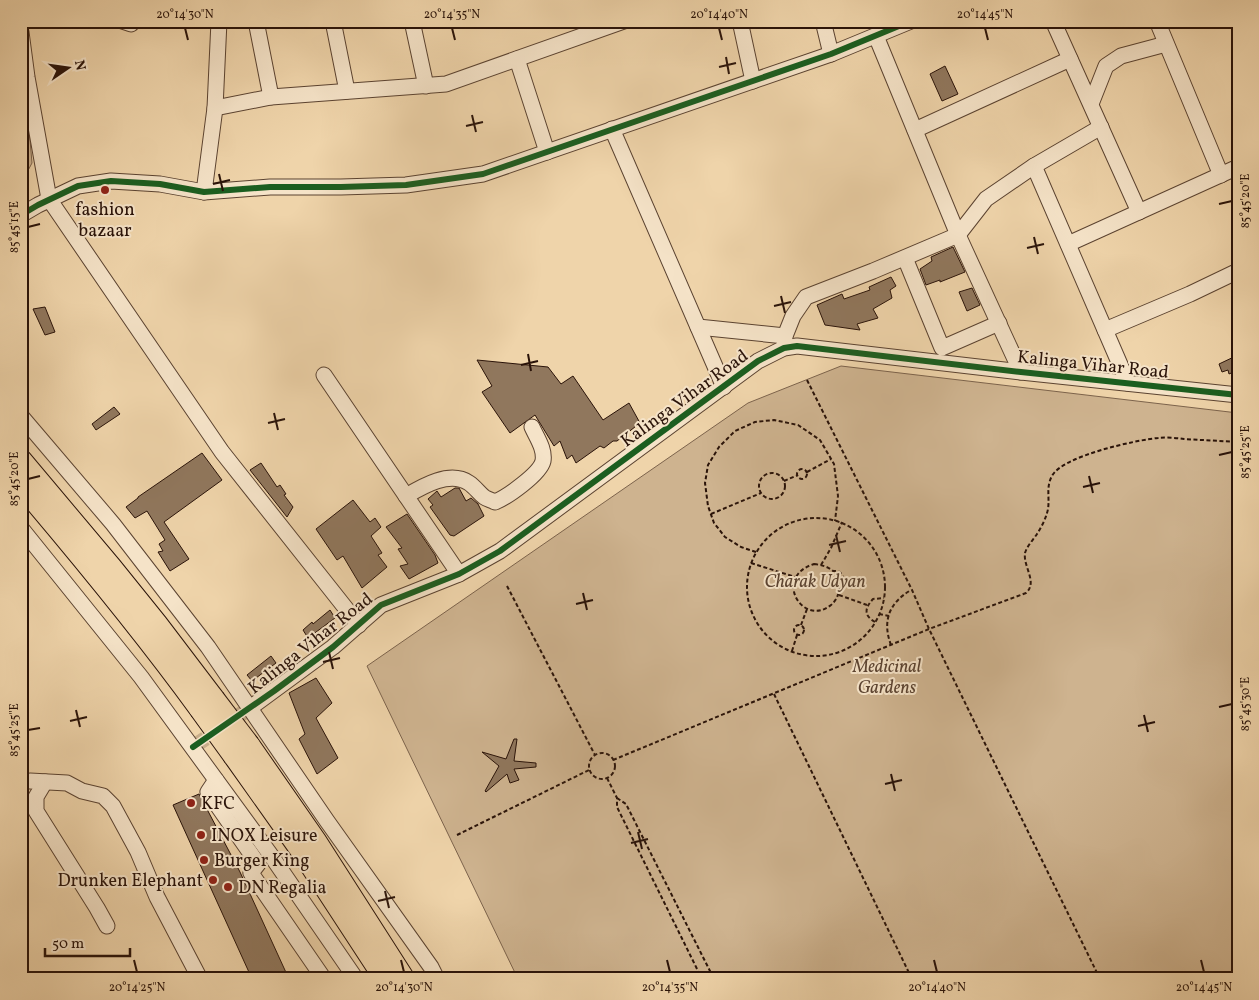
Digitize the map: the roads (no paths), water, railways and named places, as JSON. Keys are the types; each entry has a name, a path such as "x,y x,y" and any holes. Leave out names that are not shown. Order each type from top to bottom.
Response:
{"highway":[{"path":"21,460 151,616 207,704 241,750 315,840 404,979"},
{"path":"21,485 105,584 165,661 207,704"},
{"path":"241,750 300,849 385,979"}],"street":[{"path":"22,21 27,77 50,199 222,452 359,625"},
{"path":"204,192 215,108 219,21"},
{"path":"256,21 272,97"},
{"path":"333,21 347,91"},
{"path":"412,21 426,86"},
{"path":"215,108 272,97 446,84 517,59 584,28 624,21"},
{"path":"740,21 753,81"},
{"path":"823,21 831,54"},
{"path":"1053,21 1139,212"},
{"path":"1157,21 1221,175"},
{"path":"21,215 78,186 111,181 160,184 204,192 270,186 341,187 406,185 483,174 831,54 904,23"},
{"path":"876,36 958,235 1021,372"},
{"path":"1091,104 1106,66 1121,56 1166,44"},
{"path":"517,59 547,152"},
{"path":"915,130 1070,59"},
{"path":"698,327 784,342 793,316 806,298 958,235 986,199 1034,166 1101,127"},
{"path":"612,129 724,387"},
{"path":"1034,166 1128,383"},
{"path":"1068,244 1238,167"},
{"path":"905,258 942,348 998,323"},
{"path":"1105,330 1190,294 1238,271"},
{"name":"Kalinga Vihar Road","path":"250,708 333,647 381,605 459,574 500,551 784,342 797,346 1238,395"},
{"path":"324,375 459,574"},
{"path":"21,416 119,532 208,647 438,979"},
{"path":"406,496 419,488 437,481 453,478 472,484 483,496 495,502 505,498 537,472 543,462 543,450 532,427"},
{"path":"21,528 122,652 193,747 356,979"},
{"path":"216,780 208,792 258,864 251,873 324,979"},
{"path":"107,926 36,811 37,781 67,783 82,792 103,796 113,806 138,852 157,897 200,979"}],"tunnel":[{"path":"193,747 250,708"}],"place":[{"name":"fashion bazaar","path":"105,190"},
{"name":"KFC","path":"191,803"},
{"name":"INOX Leisure","path":"201,835"},
{"name":"Burger King","path":"204,860"},
{"name":"Drunken Elephant","path":"213,880"},
{"name":"DN Regalia","path":"228,887"}],"park label":[{"name":"Charak Udyan","path":"815,581"},
{"name":"Medicinal Gardens","path":"887,676"}]}
